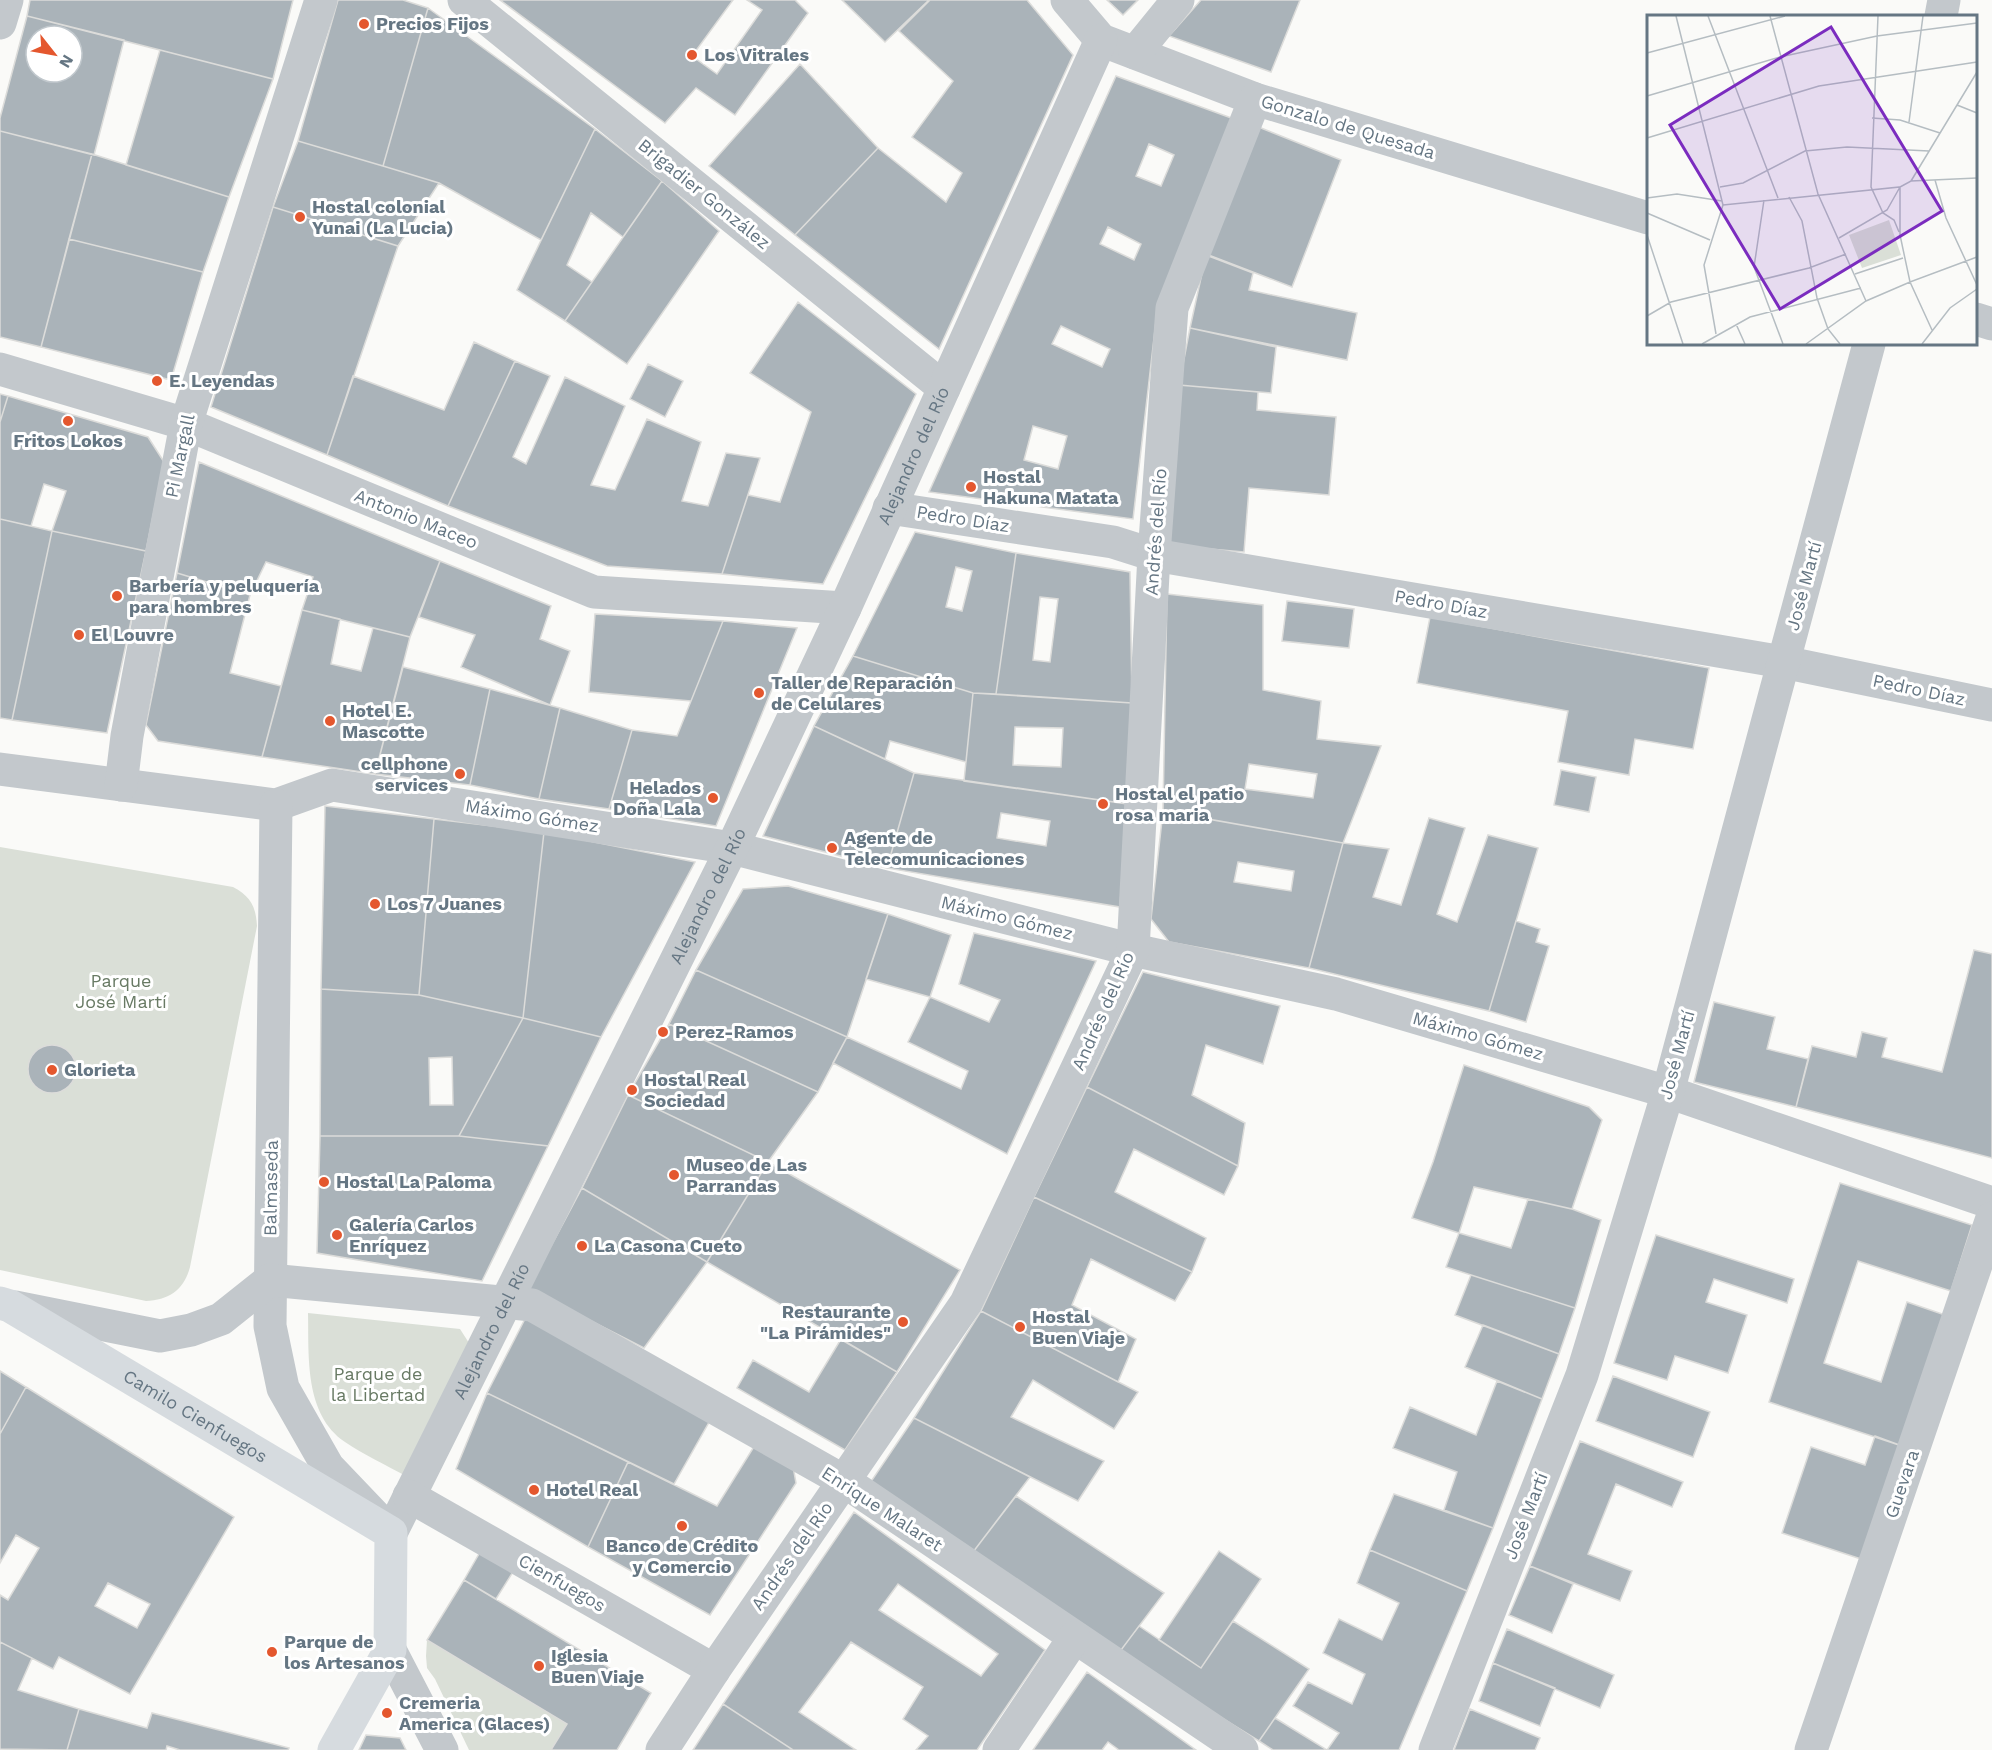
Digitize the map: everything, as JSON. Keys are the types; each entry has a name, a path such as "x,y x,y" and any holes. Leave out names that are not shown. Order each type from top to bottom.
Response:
{"main road":[{"name":"Camilo Cienfuegos","path":"5,1305 391,1533"},
{"name":"Alejandro del Río","path":"334,1750 390,1650 391,1533"}],"street":[{"path":"0,23 7,0"},
{"name":"Pi Margall","path":"121,785 127,736 186,424 321,0"},
{"name":"Brigadier González","path":"464,0 944,388"},
{"name":"Gonzalo de Quesada","path":"1067,0 1101,40 1255,99 1647,218"},
{"path":"1135,53 1178,0"},
{"path":"1941,15 1944,0"},
{"name":"Alejandro del Río","path":"391,1533 732,848 845,608 1101,40"},
{"name":"Andrés del Río","path":"662,1750 714,1670 966,1303 1133,950 1154,555 1172,308 1255,99"},
{"path":"1977,319 1992,324"},
{"name":"José Martí","path":"1435,1750 1582,1375 1668,1092 1869,345"},
{"name":"Antonio Maceo","path":"0,369 186,424 594,592 845,608"},
{"name":"Pedro Díaz","path":"889,508 1113,542 1154,555 1783,662 1992,705"},
{"name":"Máximo Gómez","path":"0,770 276,805 332,785 732,848 1133,950 1336,994 1668,1092 1992,1203"},
{"name":"Balmaseda","path":"276,805 270,1326 283,1388 328,1467 391,1533"},
{"name":"Guevara","path":"1811,1750 1992,1218"},
{"path":"5,1305 160,1336 191,1330 221,1318 270,1280"},
{"name":"Enrique Malaret","path":"270,1280 532,1305 844,1481 1242,1750"},
{"name":"Cienfuegos","path":"410,1496 714,1670"},
{"path":"999,1750 1074,1638"},
{"path":"390,1650 442,1750"}],"green space":[{"name":"Parque José Martí","path":"0,847 233,887 248,898 253,907 257,926 190,1267 180,1288 168,1296 146,1301 0,1270"},
{"name":"Parque de la Libertad","path":"308,1313 460,1329 469,1343 406,1476 345,1442 322,1416 316,1400 309,1365"},
{"path":"427,1640 567,1724 551,1750 469,1750 435,1679 427,1668"}],"building":[{"path":"30,0 293,0 273,79 84,31 84,24 58,24 27,16"},
{"path":"338,0 403,0 428,8 383,166 298,141"},
{"path":"500,0 733,0 692,56 717,74 762,10 747,0 795,0 808,13 735,115 696,88 665,123"},
{"path":"842,0 929,0 885,42"},
{"path":"930,0 1027,0 1073,55 939,349 795,235 878,148 946,202 962,173 912,137 953,81 899,31"},
{"path":"1107,0 1138,0 1123,15"},
{"path":"1201,0 1300,0 1271,72 1169,36"},
{"path":"428,8 595,129 541,240 439,183 383,166"},
{"path":"27,16 59,24 25,24"},
{"path":"24,27 24,84 84,84 84,30 124,40 94,155 0,131 0,118"},
{"path":"160,50 273,79 229,197 126,165"},
{"path":"800,64 878,148 795,235 709,166"},
{"path":"1116,76 1234,119 1156,321 1133,519 929,492","holes":["1149,144 1174,155 1161,186 1136,176","1108,227 1141,244 1134,260 1100,244","1061,326 1110,349 1102,367 1052,344","1033,426 1067,436 1058,469 1024,460"]},
{"path":"1256,126 1341,160 1292,287 1206,254"},
{"path":"595,129 662,181 623,237 591,213 567,265 592,282 565,321 517,290"},
{"path":"0,131 92,154 41,347 0,337"},
{"path":"298,141 439,183 398,246 273,207"},
{"path":"92,154 229,197 203,272 69,239"},
{"path":"662,181 719,231 627,364 565,321"},
{"path":"273,207 398,246 327,455 211,407"},
{"path":"69,239 203,272 171,380 41,347"},
{"path":"1206,255 1253,273 1249,290 1357,313 1347,360 1190,328"},
{"path":"798,302 916,394 823,584 722,574 748,495 780,502 811,412 750,373"},
{"path":"1190,328 1276,347 1271,393 1179,385"},
{"path":"474,342 515,361 448,506 327,455 353,376 444,410"},
{"path":"515,361 550,376 513,457 526,464 565,377 625,406 591,485 615,490 647,419 701,442 682,501 708,506 726,453 760,458 722,574 607,566 448,506"},
{"path":"648,364 683,381 665,417 630,399"},
{"path":"1179,385 1258,392 1257,410 1336,417 1329,495 1249,488 1244,552 1164,545"},
{"path":"0,394 8,396 0,422"},
{"path":"8,396 148,437 164,462 146,551 52,531 66,491 44,484 31,526 0,519 0,422"},
{"path":"199,462 440,561 410,637 302,610 313,577 266,562 250,595 177,573"},
{"path":"0,519 52,531 12,720 0,718"},
{"name":"El Louvre","path":"52,531 146,551 107,733 12,720"},
{"path":"915,532 1016,553 996,694 973,693 853,656","holes":["956,567 972,571 962,611 946,607"]},
{"path":"1016,553 1130,572 1132,703 996,694","holes":["1040,597 1058,599 1050,662 1033,660"]},
{"path":"440,561 551,606 540,639 570,651 550,705 461,667 475,635 419,617"},
{"path":"177,573 250,595 230,673 281,686 262,757 158,741 146,725"},
{"path":"1167,594 1263,605 1263,690 1321,701 1317,739 1381,746 1343,843 1163,811","holes":["1249,764 1317,774 1313,798 1245,789"]},
{"path":"1287,601 1354,609 1349,648 1282,641"},
{"name":"Hotel E. Mascotte","path":"302,610 340,619 331,664 361,671 373,628 410,637 375,774 262,757"},
{"path":"595,614 723,621 691,701 589,692"},
{"path":"1430,617 1709,668 1693,749 1635,739 1629,775 1558,762 1568,711 1417,683"},
{"path":"723,621 797,628 716,826 609,809 632,730 677,736"},
{"path":"853,656 973,693 966,762 890,741 885,759 814,726"},
{"path":"403,667 490,689 470,785 375,774"},
{"path":"490,689 560,708 539,799 470,785"},
{"path":"973,693 1132,703 1127,804 964,781","holes":["1015,727 1063,728 1061,767 1013,765"]},
{"path":"560,708 632,730 609,809 539,799"},
{"path":"814,726 914,773 887,868 763,836"},
{"path":"1561,770 1596,777 1589,812 1554,805"},
{"path":"914,773 1127,804 1120,907 887,868","holes":["1001,813 1050,821 1046,846 997,838"]},
{"name":"Los 7 Juanes","path":"325,806 434,819 419,995 321,989"},
{"path":"1163,811 1343,843 1309,968 1169,942 1151,919","holes":["1238,862 1294,871 1291,891 1234,882"]},
{"path":"1429,818 1465,828 1437,914 1457,922 1488,835 1538,848 1489,1011 1309,968 1343,843 1389,849 1373,897 1401,905"},
{"path":"434,819 544,832 523,1018 419,995"},
{"path":"544,832 695,862 601,1037 523,1018"},
{"path":"788,886 888,914 847,1037 696,970 743,889"},
{"path":"888,914 951,935 930,997 866,979"},
{"path":"1516,921 1540,929 1536,942 1549,946 1526,1022 1489,1011"},
{"path":"974,933 1096,961 1007,1154 833,1063 847,1037 961,1089 968,1071 908,1042 930,997 989,1022 1000,1000 959,984"},
{"path":"1974,950 1992,954 1992,1158 1796,1107 1812,1046 1856,1057 1862,1032 1887,1038 1882,1057 1942,1072"},
{"path":"696,970 847,1037 818,1092 669,1024"},
{"path":"1143,972 1280,1006 1263,1064 1206,1045 1192,1095 1245,1123 1238,1166 1087,1087"},
{"path":"321,989 419,995 523,1018 459,1136 320,1136","holes":["452,1057 453,1105 430,1105 429,1058"]},
{"path":"1714,1002 1775,1017 1767,1049 1808,1059 1796,1107 1694,1082"},
{"path":"523,1018 601,1037 548,1146 459,1136"},
{"path":"669,1024 818,1092 768,1162 628,1095"},
{"name":"Glorieta","path":"47,1045 57,1045 72,1055 76,1069 72,1083 66,1089 57,1093 47,1093 32,1083 28,1074 28,1064 38,1049"},
{"path":"1464,1065 1589,1107 1602,1120 1572,1209 1474,1187 1459,1233 1412,1218 1433,1162"},
{"path":"1087,1087 1238,1166 1224,1195 1134,1149 1115,1192 1206,1238 1192,1272 1034,1197"},
{"name":"Museo de Las Parrandas","path":"628,1095 768,1162 707,1262 582,1188"},
{"path":"320,1136 459,1136 548,1146 482,1281 317,1253"},
{"path":"768,1162 960,1270 897,1372 707,1262"},
{"path":"1840,1183 1972,1225 1951,1291 1858,1261 1824,1363 1881,1382 1907,1302 1945,1315 1902,1446 1769,1402"},
{"path":"582,1188 707,1262 644,1348 528,1289"},
{"path":"1034,1197 1192,1272 1175,1301 1091,1259 1072,1305 1136,1339 1118,1382 981,1311"},
{"path":"1528,1199 1572,1209 1601,1220 1575,1308 1446,1267 1459,1233 1511,1248"},
{"path":"1656,1235 1794,1279 1787,1303 1714,1279 1706,1302 1747,1315 1728,1373 1675,1356 1667,1380 1614,1363"},
{"path":"1471,1275 1575,1308 1559,1354 1455,1315"},
{"path":"981,1311 1138,1392 1114,1429 1033,1380 1011,1417 1104,1461 1078,1501 914,1418"},
{"path":"528,1313 712,1417 674,1484 487,1393"},
{"path":"1483,1325 1559,1354 1542,1399 1465,1367"},
{"path":"841,1339 897,1372 845,1450 737,1388 753,1360 809,1392"},
{"path":"0,1371 26,1387 0,1434"},
{"path":"1613,1376 1710,1412 1693,1457 1596,1421"},
{"path":"1497,1381 1542,1399 1493,1528 1444,1510 1457,1472 1393,1448 1410,1407 1476,1435"},
{"path":"26,1387 234,1517 130,1694 59,1657 53,1669 0,1642 0,1595 8,1600 39,1548 16,1535 0,1563 0,1434","holes":["108,1583 150,1604 137,1628 95,1606"]},
{"path":"487,1393 628,1462 588,1547 456,1469"},
{"path":"914,1418 1030,1477 970,1556 870,1483"},
{"path":"1875,1436 1902,1446 1864,1560 1782,1533 1811,1447 1865,1465"},
{"path":"1580,1441 1683,1482 1672,1507 1616,1484 1588,1554 1632,1571 1620,1601 1530,1566"},
{"name":"Banco de Crédito y Comercio","path":"755,1445 793,1466 796,1483 710,1615 588,1547 628,1462 717,1506"},
{"path":"1394,1494 1493,1528 1467,1591 1370,1550"},
{"path":"1016,1496 1164,1593 1118,1654 970,1556"},
{"path":"854,1512 1045,1650 977,1750 916,1750 928,1736 903,1719 923,1687 851,1642 799,1712 856,1750 793,1750 723,1704","holes":["898,1584 998,1654 981,1676 879,1610"]},
{"path":"483,1547 516,1567 496,1599 464,1580"},
{"path":"1370,1550 1467,1591 1399,1750 1327,1750 1339,1733 1293,1706 1308,1682 1352,1704 1365,1674 1323,1653 1339,1619 1382,1640 1399,1603 1357,1583"},
{"path":"1219,1551 1261,1579 1201,1668 1159,1640"},
{"path":"1530,1566 1573,1584 1552,1633 1509,1615"},
{"name":"Iglesia Buen Viaje","path":"464,1580 651,1693 617,1750 551,1750 567,1724 427,1640"},
{"path":"1233,1621 1309,1669 1259,1741 1118,1654 1139,1626 1201,1668"},
{"path":"1507,1629 1614,1675 1600,1708 1493,1663"},
{"path":"0,1642 32,1658 18,1690 79,1709 67,1750 0,1749"},
{"path":"1493,1663 1555,1688 1540,1726 1479,1701"},
{"path":"1087,1672 1196,1750 1119,1750 1108,1742 1102,1750 1033,1750"},
{"path":"723,1704 793,1750 693,1750"},
{"path":"79,1709 147,1728 152,1713 289,1748 288,1750 180,1750 167,1746 166,1750 67,1750"},
{"path":"1470,1709 1540,1738 1535,1750 1454,1750"},
{"path":"1275,1718 1327,1750 1273,1750 1259,1741"},
{"path":"366,1735 400,1738 406,1750 359,1750"}],"place":[{"name":"Precios Fijos","path":"364,24"},
{"name":"Los Vitrales","path":"692,55"},
{"name":"Hostal colonial Yunai (La Lucia)","path":"300,217"},
{"name":"E. Leyendas","path":"157,381"},
{"name":"Fritos Lokos","path":"68,421"},
{"name":"Hostal Hakuna Matata","path":"971,487"},
{"name":"Barbería y peluquería para hombres","path":"117,596"},
{"name":"El Louvre","path":"79,635"},
{"name":"Taller de Reparación de Celulares","path":"759,693"},
{"name":"Hotel E. Mascotte","path":"330,721"},
{"name":"cellphone services","path":"460,774"},
{"name":"Helados Doña Lala","path":"713,798"},
{"name":"Hostal el patio rosa maria","path":"1103,804"},
{"name":"Agente de Telecomunicaciones","path":"832,848"},
{"name":"Los 7 Juanes","path":"375,904"},
{"name":"Perez-Ramos","path":"663,1032"},
{"name":"Glorieta","path":"52,1070"},
{"name":"Hostal Real Sociedad","path":"632,1090"},
{"name":"Museo de Las Parrandas","path":"674,1175"},
{"name":"Hostal La Paloma","path":"324,1182"},
{"name":"Galería Carlos Enríquez","path":"337,1235"},
{"name":"La Casona Cueto","path":"582,1246"},
{"name":"Restaurante \"La Pirámides\"","path":"903,1322"},
{"name":"Hostal Buen Viaje","path":"1020,1327"},
{"name":"Hotel Real","path":"534,1490"},
{"name":"Banco de Crédito y Comercio","path":"682,1526"},
{"name":"Parque de los Artesanos","path":"272,1652"},
{"name":"Iglesia Buen Viaje","path":"539,1666"},
{"name":"Cremeria America (Glaces)","path":"387,1713"}]}
